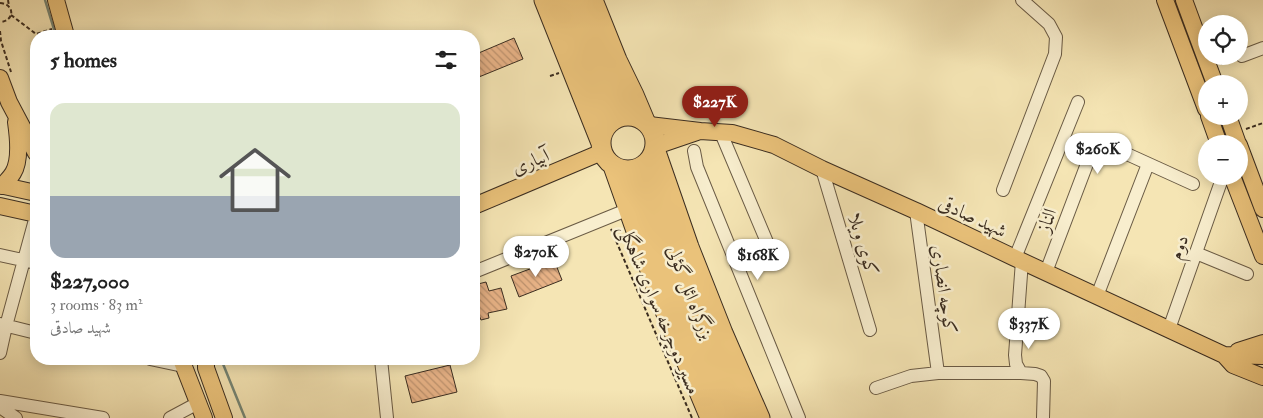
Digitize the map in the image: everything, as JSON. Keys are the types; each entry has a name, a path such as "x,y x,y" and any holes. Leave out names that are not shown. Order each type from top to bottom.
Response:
{"highway":[{"path":"544,0 629,156 692,256 760,418"},
{"path":"560,0 594,83 616,120"},
{"path":"576,0 608,81 616,120"},
{"path":"593,0 617,60 656,138 629,156"},
{"path":"629,156 602,137 616,120 631,115 647,123"},
{"path":"629,156 629,209 662,304 710,418"},
{"name":"بزرگراه ائل گؤلی","path":"629,156 683,315 728,418"},
{"name":"بزرگراه ائل گؤلی","path":"629,156 743,418"}],"main road":[{"path":"56,0 64,30"},
{"path":"1165,0 1198,84"},
{"path":"1184,0 1213,75"},
{"path":"1,186 13,173 16,164 18,134 8,106 7,78"},
{"path":"8,106 30,143"},
{"name":"شهید صادقی","path":"647,123 700,131 732,133 774,145 822,169 1224,354"},
{"name":"شهید صادقی","path":"629,156 700,131"},
{"name":"آبیاری","path":"480,204 629,156"},
{"path":"1248,170 1263,209"},
{"path":"1235,185 1263,256"},
{"path":"1,186 30,192"},
{"path":"0,206 30,214"},
{"path":"1224,354 1263,343"},
{"path":"1224,354 1263,356"},
{"path":"1224,354 1233,365 1263,377"},
{"path":"183,365 201,411"},
{"path":"206,365 224,418"}],"street":[{"path":"1003,190 1055,54 1056,37 1050,24 1022,0"},
{"path":"1248,54 1263,48"},
{"path":"1021,374 1016,364 1015,355 1018,259 1078,102"},
{"path":"721,132 772,254"},
{"name":"الناز","path":"1046,272 1096,140 1193,184"},
{"path":"694,151 697,167 799,418"},
{"path":"1097,296 1148,164"},
{"name":"کوی ویلا","path":"822,169 870,330"},
{"name":"دوم","path":"1169,329 1219,185"},
{"path":"480,270 629,209"},
{"name":"کوچه انصاری","path":"916,211 938,372"},
{"path":"1196,254 1246,274"},
{"path":"0,255 30,262 3,325 0,353"},
{"path":"3,325 30,332"},
{"path":"382,365 387,418"},
{"path":"876,388 911,376 938,372 1035,374 1041,376 1044,381 1043,418"},
{"path":"0,401 103,418"},
{"path":"0,407 16,418"},
{"path":"170,418 201,411"}],"path":[{"path":"0,22 8,20 11,15 8,0"},
{"path":"0,3 9,6"},
{"path":"11,15 31,30"},
{"path":"0,31 7,78"},
{"path":"1214,75 1229,65"},
{"path":"1246,135 1263,123"},
{"name":"مسیر دوچرخه سواری شاهگلی","path":"606,218 692,418"}],"building":[{"path":"514,38 523,59 480,77 480,52"},
{"path":"554,260 562,280 519,297 511,276"},
{"path":"486,282 489,291 501,288 507,309 488,313 489,318 481,320 480,284"},
{"path":"450,365 457,392 412,403 405,376"}],"waterway":[{"path":"45,0 54,30"},
{"path":"223,365 245,418"}]}
